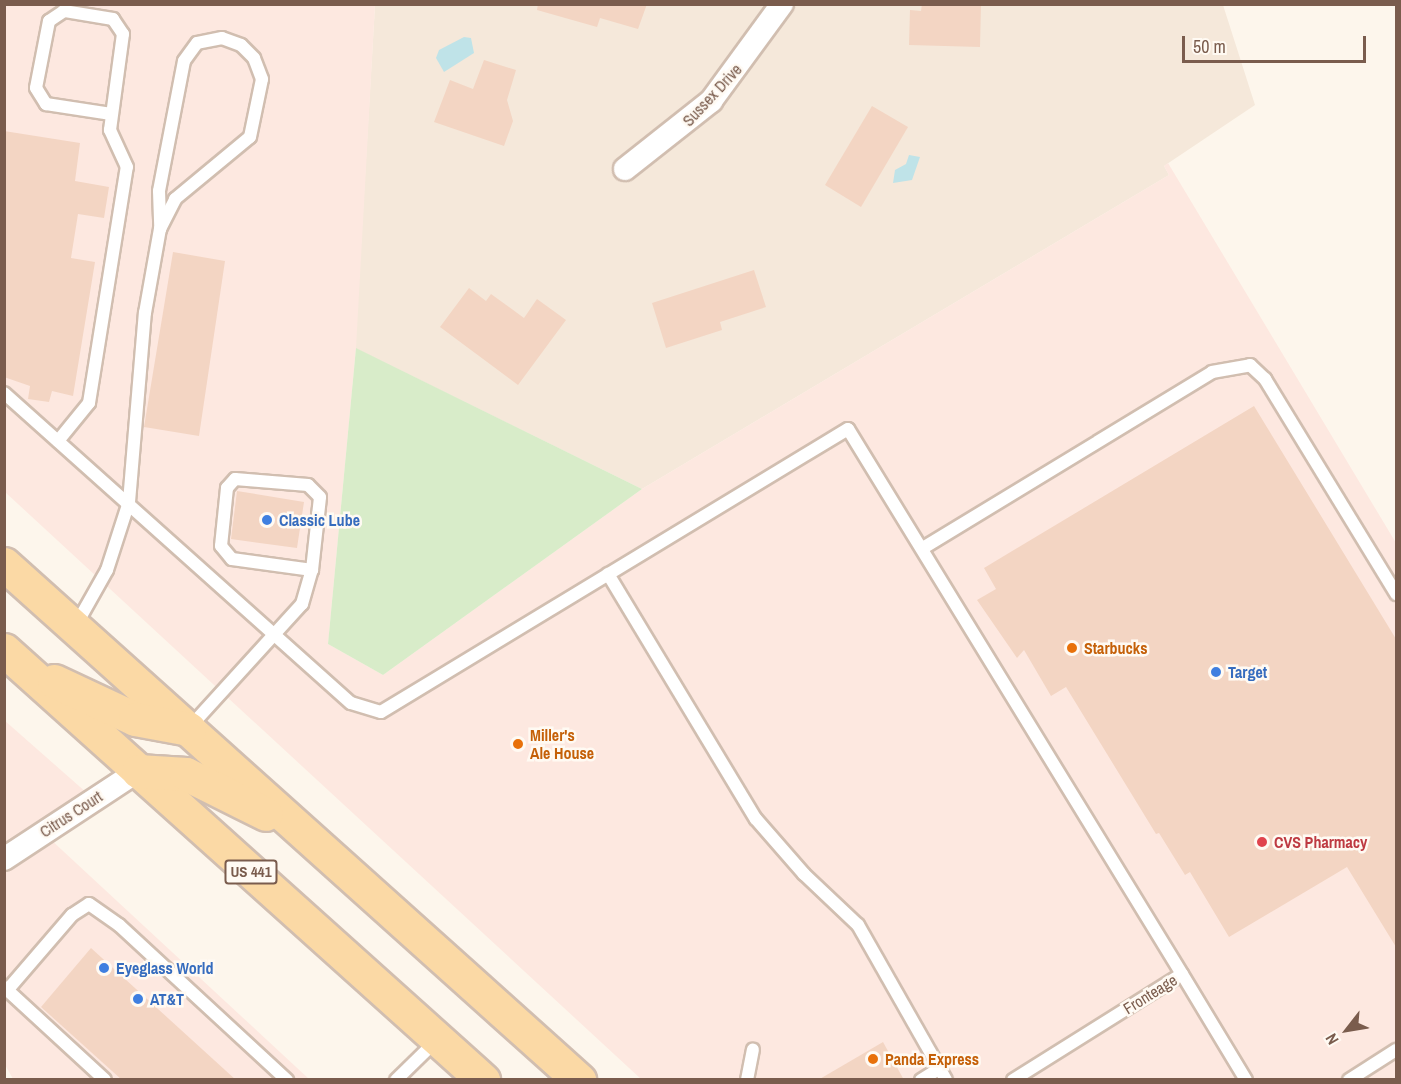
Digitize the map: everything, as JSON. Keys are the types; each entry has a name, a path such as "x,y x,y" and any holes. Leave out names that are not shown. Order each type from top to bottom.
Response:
{"main road":[{"path":"4,564 579,1080"},
{"path":"12,657 135,719 189,729"},
{"name":"US 441","path":"12,657 483,1080"},
{"path":"138,771 186,774 305,833"}],"street":[{"name":"Sussex Drive","path":"625,169 711,101 782,4"},
{"name":"Citrus Court","path":"4,859 138,771"}],"lane":[{"path":"58,441 89,403 117,241 127,167 110,130 123,34 113,19 64,11 49,21 36,88 46,104 111,114"},
{"path":"75,627 107,570 129,502 145,313 160,229 159,191 184,61 197,44 222,38 241,45 255,58 262,79 250,137 175,199 160,229"},
{"path":"923,548 1212,372 1250,365 1265,379 1396,594"},
{"path":"4,393 129,502 351,703 381,712 848,429 1182,974"},
{"path":"189,729 302,604 312,570 320,497 308,485 235,479 227,488 221,546 232,559 312,570"},
{"path":"608,574 756,819 804,874 858,925 943,1074 921,1080"},
{"path":"105,1080 37,1020 7,987 72,915 89,904 119,925 287,1080"},
{"name":"Fronteage","path":"1013,1080 1182,974 1246,1080"},
{"path":"396,1080 438,1039"},
{"path":"747,1080 753,1050"},
{"path":"1349,1080 1396,1050"}],"shaded area":[{"path":"5,5 375,5 356,348 328,644 383,675 642,489 1169,175 1164,166 1168,163 1396,543 1396,1079 641,1079 5,492"},
{"path":"375,5 1223,5 1255,105 1164,166 1169,175 642,489 355,348"},
{"path":"4,720 96,801 49,838 309,1079 13,1079 4,1063"}],"green space":[{"path":"356,348 642,489 383,675 328,644"}],"water":[{"path":"464,37 471,38 474,53 444,72 436,58 439,50"},
{"path":"909,155 920,157 912,180 893,183 895,170 906,164"}],"building":[{"path":"538,4 647,4 638,29 600,18 597,27 537,10"},
{"path":"922,4 981,4 980,47 909,45 910,10 921,11"},
{"path":"484,60 516,70 507,100 513,121 504,146 434,122 450,80 473,89"},
{"path":"872,106 908,127 861,207 825,185"},
{"path":"4,131 80,143 75,181 109,187 104,218 78,214 71,258 95,262 73,396 52,391 49,402 28,399 30,386 4,377"},
{"path":"173,252 225,261 199,436 144,427"},
{"path":"754,270 766,307 720,322 722,330 666,348 652,303"},
{"path":"469,288 486,301 491,294 524,318 537,299 566,320 518,385 440,327"},
{"name":"Target","path":"1254,406 1396,639 1396,947 1347,867 1229,937 1190,872 1185,875 1159,833 1156,834 1066,687 1051,696 1024,650 1017,658 977,600 996,589 984,568"},
{"name":"Classic Lube","path":"237,491 304,502 297,548 231,539"},
{"path":"91,948 236,1080 122,1080 41,1007"},
{"name":"Panda Express","path":"883,1042 904,1080 818,1080"}],"place":[{"name":"Classic Lube","path":"267,520"},
{"name":"Starbucks","path":"1072,648"},
{"name":"Target","path":"1216,672"},
{"name":"Miller's Ale House","path":"518,744"},
{"name":"CVS Pharmacy","path":"1262,842"},
{"name":"Eyeglass World","path":"104,968"},
{"name":"AT&T","path":"138,999"},
{"name":"Panda Express","path":"873,1059"}]}
